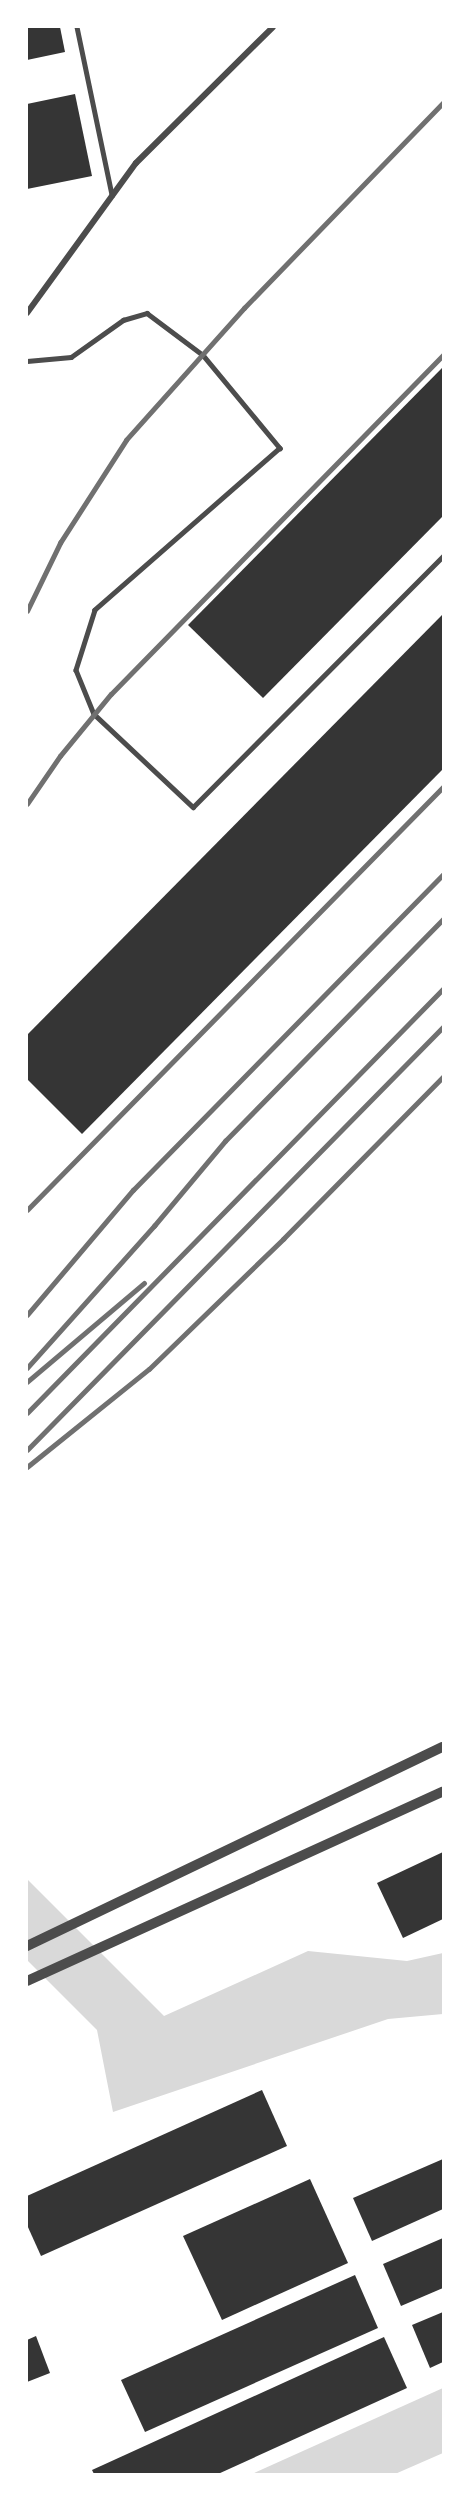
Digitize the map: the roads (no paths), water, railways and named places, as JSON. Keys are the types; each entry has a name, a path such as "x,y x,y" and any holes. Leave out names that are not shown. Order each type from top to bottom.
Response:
{"street":[{"path":"27,313 136,163 273,27"},
{"path":"27,1946 443,1748"},
{"path":"27,1981 443,1791"}],"lane":[{"path":"77,27 112,195"},
{"path":"27,361 71,357 123,320 147,313 203,355 280,448 95,610 76,670 94,714 193,807 443,555"}],"railway":[{"path":"27,611 60,543 126,440 244,308 443,103"},
{"path":"27,804 60,756 111,694 443,355"},
{"path":"27,1210 443,787"},
{"path":"27,1315 133,1190 443,875"},
{"path":"27,1368 154,1226 225,1141 443,919"},
{"path":"27,1413 443,989"},
{"path":"27,1450 443,1027"},
{"path":"27,1467 149,1369 283,1239 443,1077"},
{"path":"27,1382 144,1283"}]}
